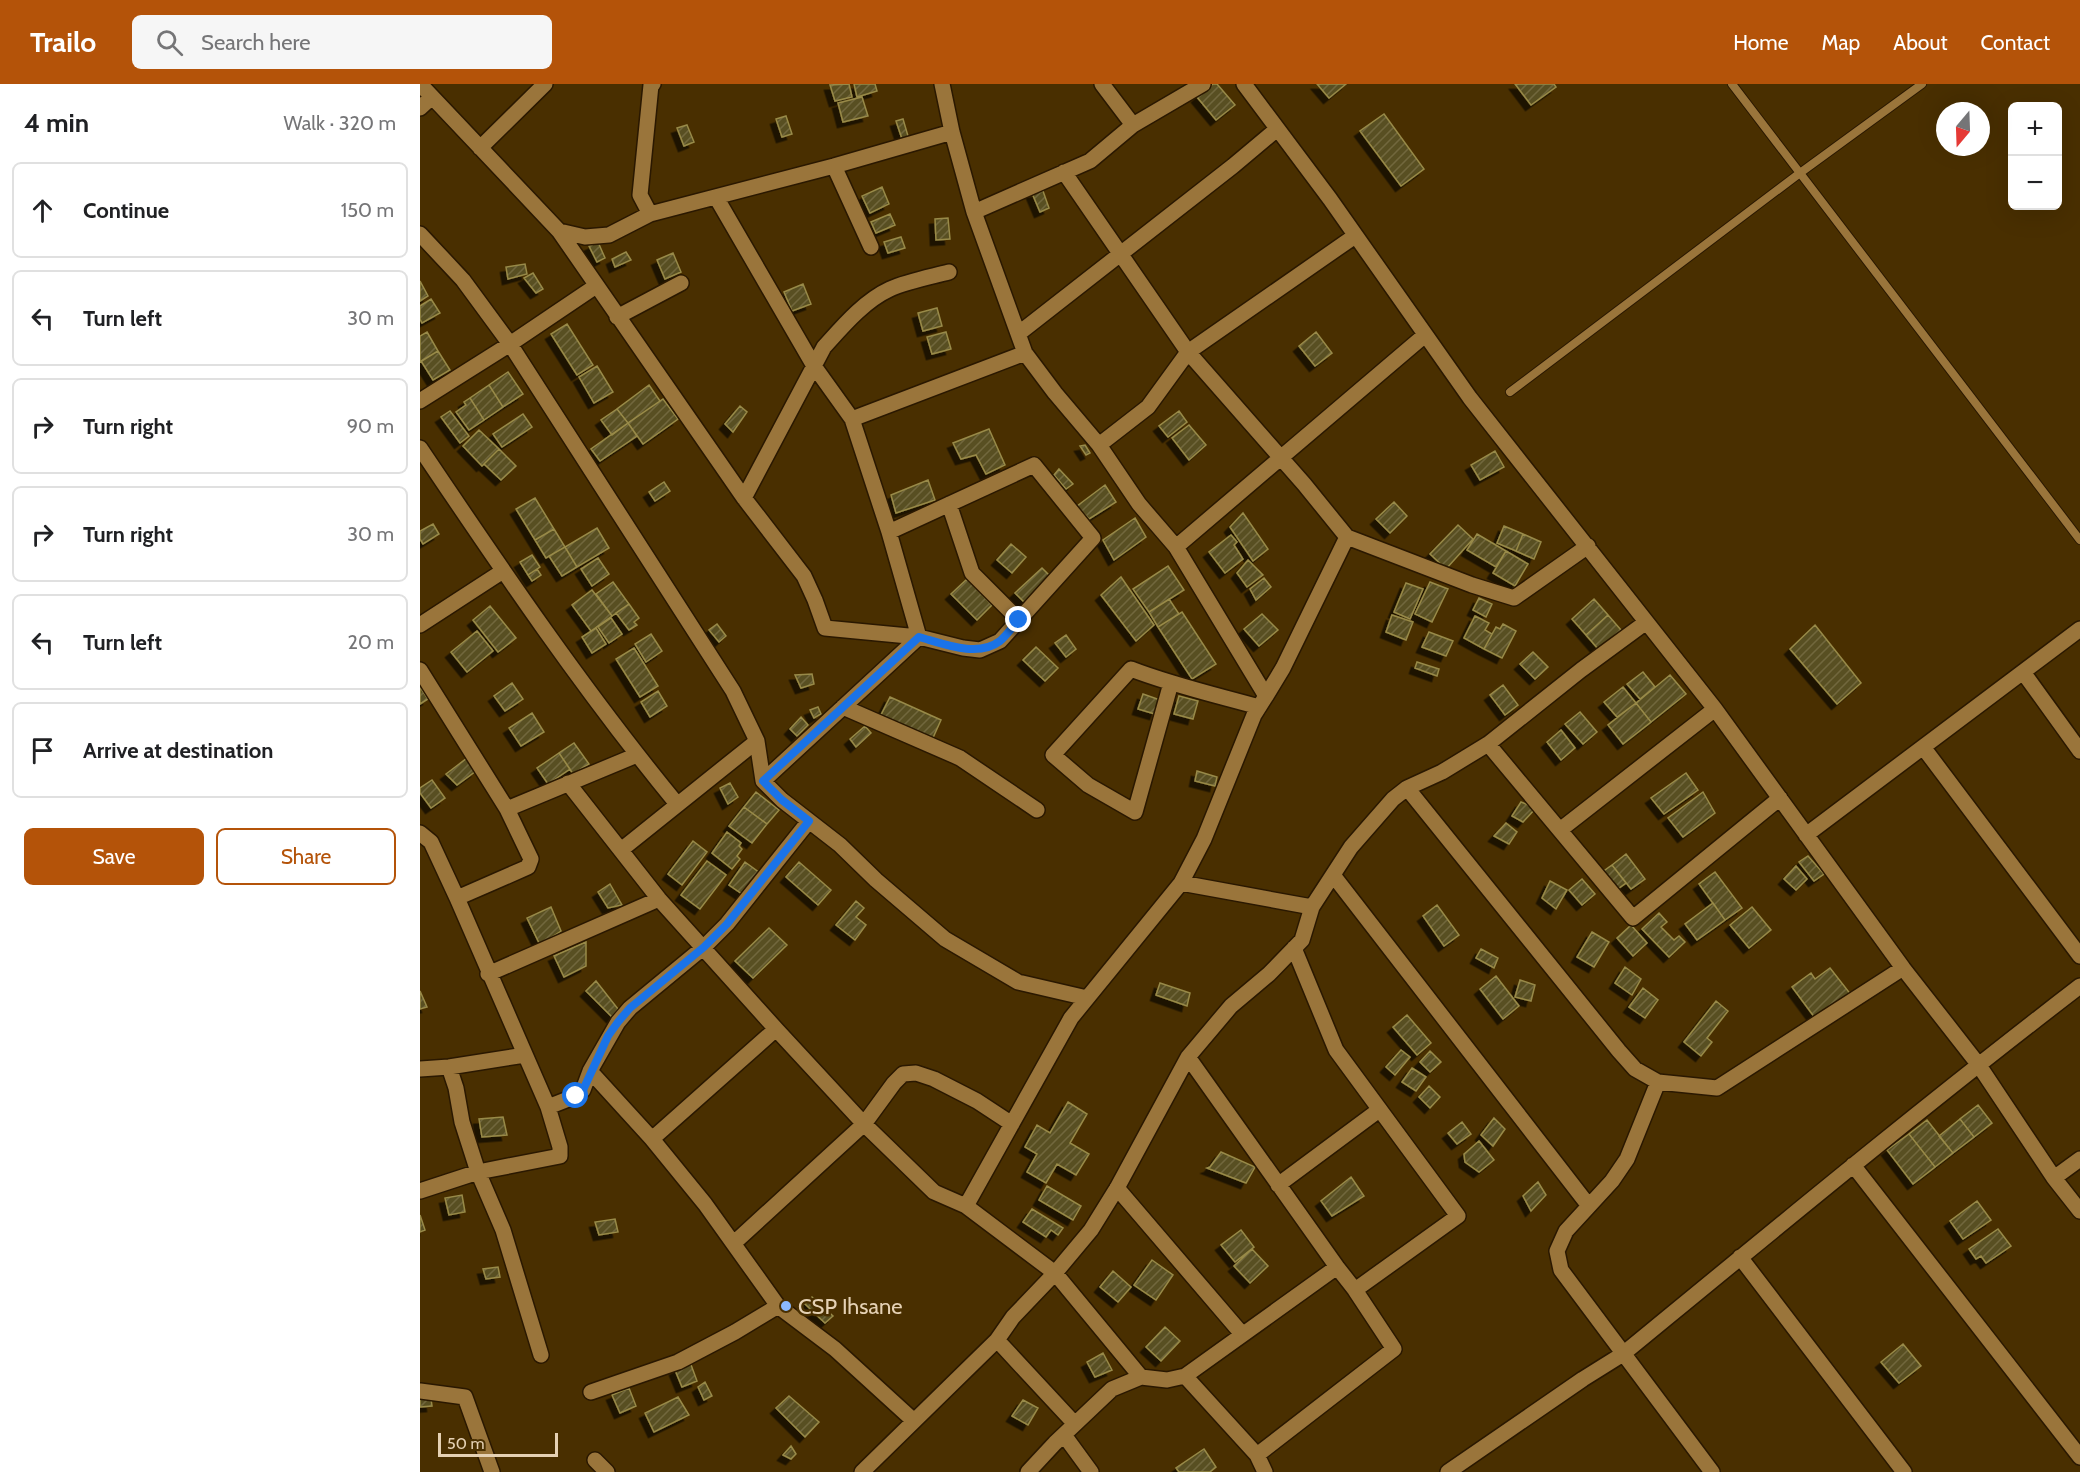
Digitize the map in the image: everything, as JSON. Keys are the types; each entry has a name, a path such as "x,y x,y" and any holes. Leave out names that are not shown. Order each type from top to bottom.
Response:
{"street":[{"path":"420,84 559,231 744,498 804,576 825,628 919,637 980,650 1000,641 1093,538 1034,465 889,532"},
{"path":"480,148 545,84"},
{"path":"650,214 640,195 651,84 653,84"},
{"path":"942,84 952,132 974,212 1025,353 1099,445 1139,504 1176,547 1262,701"},
{"path":"1102,84 1132,125"},
{"path":"974,212 1090,161 1132,125 1203,84"},
{"path":"1244,84 1470,398 1714,709 1904,968 1978,1064 2054,1178 2080,1211"},
{"path":"420,108 432,97"},
{"path":"1018,334 1277,129"},
{"path":"559,231 585,237 609,235 650,214 834,166 952,132"},
{"path":"834,166 871,247"},
{"path":"1064,172 1188,352 1347,537 1472,585 1514,598 1588,546"},
{"path":"716,197 814,366 852,419 889,532 919,637"},
{"path":"1099,445 1148,407 1188,352 1355,236"},
{"path":"423,243 463,280 510,344 733,691 757,741 763,781 782,800 840,845 876,880 945,939 1018,982 1088,998"},
{"path":"744,498 824,347 864,307 890,290 948,272"},
{"path":"617,317 681,283"},
{"path":"420,400 510,344 596,286"},
{"path":"1176,547 1425,335"},
{"path":"852,419 1025,353"},
{"path":"420,448 503,571 636,755 677,804"},
{"path":"949,504 972,573 1019,620"},
{"path":"966,1206 1071,1018 1181,883 1204,839 1254,715 1283,668 1347,537"},
{"path":"420,625 503,571"},
{"path":"862,1472 997,1340 1013,1317 1055,1273 1091,1230 1117,1188 1188,1057 1231,1006 1269,974 1302,940 1312,907 1351,847 1393,799 1407,788 1442,772 1488,744 1581,670 1646,623"},
{"path":"1806,835 2080,629"},
{"path":"763,781 919,637"},
{"path":"1171,683 1135,812 1088,785 1053,755 1131,669 1171,683 1262,701"},
{"path":"420,670 507,809 531,859 528,867 458,898"},
{"path":"2023,672 2080,750"},
{"path":"843,707 960,758 1037,810"},
{"path":"1560,830 1714,709"},
{"path":"621,850 757,741"},
{"path":"1488,744 1633,918 1780,798"},
{"path":"1923,747 2080,956"},
{"path":"507,809 636,755"},
{"path":"568,783 659,899 864,1124 934,1192 966,1206 1055,1273 1141,1377"},
{"path":"1407,788 1619,1051 1635,1068 1658,1082 1717,1088 1904,968"},
{"path":"548,1107 576,1096 583,1090 608,1036 630,1008 704,947 727,924 809,821"},
{"path":"420,833 431,842 458,898 548,1107 560,1147 560,1156 478,1172 420,1191"},
{"path":"1333,875 1589,1206"},
{"path":"1181,883 1312,907"},
{"path":"489,974 659,899"},
{"path":"1294,948 1336,1050 1458,1216 1355,1290"},
{"path":"1448,1472 1583,1378 1623,1354 1978,1064 2080,986"},
{"path":"652,1139 776,1029"},
{"path":"420,1069 525,1055"},
{"path":"1188,1057 1355,1290 1394,1349 1257,1455"},
{"path":"449,1066 456,1088 462,1122 478,1172 503,1230 541,1355"},
{"path":"590,1071 652,1139 734,1244 778,1306 835,1349 914,1421"},
{"path":"734,1244 864,1124 903,1074 916,1073 934,1079 969,1097 1012,1124"},
{"path":"1658,1082 1626,1159 1612,1181 1566,1231 1557,1251 1560,1270 1712,1472"},
{"path":"1278,1185 1379,1110"},
{"path":"2054,1178 2080,1159"},
{"path":"1853,1165 2080,1457"},
{"path":"1117,1188 1242,1334"},
{"path":"1740,1257 1904,1472"},
{"path":"1028,1472 1112,1389 1141,1377 1167,1380 1185,1376 1337,1267"},
{"path":"591,1392 678,1362 778,1306"},
{"path":"997,1340 1070,1429 1090,1472"},
{"path":"1185,1376 1257,1455 1265,1472"},
{"path":"421,1387 465,1398 492,1472"},
{"path":"595,1460 607,1472"}],"lane":[{"path":"1732,84 2080,540"},
{"path":"1510,392 1922,84"}],"building":[{"path":"849,84 852,97 835,101 830,85"},
{"path":"854,84 875,84 877,91 857,97"},
{"path":"1213,84 1217,84 1235,105 1216,120 1197,97"},
{"path":"1317,84 1346,84 1329,98"},
{"path":"1515,84 1554,84 1556,87 1531,105"},
{"path":"862,97 868,116 843,122 838,103"},
{"path":"1384,114 1424,169 1401,186 1360,131"},
{"path":"786,116 792,134 782,137 776,119"},
{"path":"903,119 908,136 902,139 896,121"},
{"path":"687,125 694,142 684,146 677,128"},
{"path":"882,187 889,204 870,213 862,196"},
{"path":"1043,191 1049,208 1040,212 1032,193"},
{"path":"890,214 895,225 876,233 871,222"},
{"path":"948,218 950,239 936,240 935,219"},
{"path":"901,237 905,248 888,253 884,242"},
{"path":"598,242 605,258 597,262 589,246"},
{"path":"626,252 631,260 615,267 612,259"},
{"path":"673,253 681,272 665,279 657,260"},
{"path":"525,264 527,274 508,279 506,267"},
{"path":"533,273 543,289 536,293 524,278"},
{"path":"420,281 428,296 420,301"},
{"path":"803,284 811,304 792,311 784,292"},
{"path":"431,299 440,313 422,323 420,306"},
{"path":"937,308 942,326 923,331 918,313"},
{"path":"567,324 593,365 577,375 551,334"},
{"path":"427,332 438,351 420,362 420,336"},
{"path":"946,332 951,349 932,354 927,337"},
{"path":"1316,332 1332,353 1315,366 1299,346"},
{"path":"438,351 450,370 433,380 421,361"},
{"path":"597,366 613,392 594,403 579,377"},
{"path":"508,372 523,394 503,407 489,385"},
{"path":"489,385 503,407 484,420 470,398"},
{"path":"649,385 660,401 628,423 617,409"},
{"path":"470,398 484,420 469,430 456,412 466,405 464,402"},
{"path":"663,399 678,419 643,444 628,423"},
{"path":"740,406 747,412 733,432 725,424"},
{"path":"617,409 628,423 612,435 601,420"},
{"path":"450,411 469,436 460,443 441,417"},
{"path":"1179,411 1187,422 1168,437 1159,426"},
{"path":"523,414 532,427 502,447 493,434"},
{"path":"628,423 637,436 600,461 591,449"},
{"path":"1189,425 1206,445 1189,460 1172,438"},
{"path":"989,429 1005,465 986,474 976,455 961,459 953,443"},
{"path":"479,430 499,449 482,466 463,446"},
{"path":"1085,445 1090,453 1086,455 1080,446"},
{"path":"499,449 516,466 501,480 484,464"},
{"path":"1495,451 1504,467 1480,480 1471,465"},
{"path":"1059,469 1073,484 1066,489 1054,475"},
{"path":"928,480 935,500 896,513 891,495"},
{"path":"664,482 670,491 655,501 649,492"},
{"path":"1105,485 1116,502 1089,519 1077,506"},
{"path":"535,498 554,529 535,540 516,509"},
{"path":"1394,502 1407,516 1390,533 1376,519"},
{"path":"1243,513 1268,549 1253,561 1230,527"},
{"path":"1135,518 1146,537 1114,560 1103,540"},
{"path":"433,524 439,534 423,544 420,531"},
{"path":"1458,525 1473,539 1446,569 1430,554"},
{"path":"1504,526 1523,534 1516,551 1497,543"},
{"path":"597,528 609,548 577,567 565,547"},
{"path":"554,529 565,547 546,558 535,540"},
{"path":"1477,534 1506,551 1496,567 1467,550"},
{"path":"1523,534 1541,542 1534,559 1516,551"},
{"path":"1231,535 1237,542 1234,545 1243,559 1225,573 1209,552"},
{"path":"1011,544 1026,557 1012,573 997,560"},
{"path":"565,547 577,567 562,576 549,556"},
{"path":"1506,551 1528,564 1515,586 1493,573"},
{"path":"532,555 540,567 528,575 520,562"},
{"path":"598,558 609,574 592,586 581,569"},
{"path":"1248,560 1263,575 1247,587 1237,573"},
{"path":"1168,566 1184,590 1149,612 1133,589"},
{"path":"1042,568 1051,577 1024,602 1015,593"},
{"path":"537,569 541,575 532,581 528,575"},
{"path":"1121,577 1154,625 1136,641 1101,595"},
{"path":"1264,578 1271,587 1256,600 1250,589"},
{"path":"967,579 992,605 977,620 951,594"},
{"path":"613,582 629,604 612,616 596,594"},
{"path":"1430,582 1448,589 1432,622 1415,614"},
{"path":"1406,583 1423,589 1410,619 1394,612"},
{"path":"592,590 612,616 591,631 572,605"},
{"path":"1479,598 1492,604 1486,617 1473,610"},
{"path":"1169,599 1179,614 1158,627 1149,612"},
{"path":"1594,599 1608,615 1586,635 1572,619"},
{"path":"629,604 639,618 634,622 637,625 629,630 616,613"},
{"path":"490,606 516,638 498,652 473,620"},
{"path":"1182,612 1216,664 1192,679 1158,627"},
{"path":"1262,614 1278,630 1259,646 1244,629"},
{"path":"1392,615 1413,622 1406,640 1386,632"},
{"path":"1608,615 1621,630 1599,650 1586,635"},
{"path":"1475,616 1489,623 1485,630 1492,634 1484,649 1464,638"},
{"path":"611,618 622,634 609,643 598,627"},
{"path":"717,624 726,636 719,642 709,630"},
{"path":"1503,624 1516,631 1502,658 1484,649 1496,627 1500,629"},
{"path":"1815,625 1861,683 1837,704 1790,649"},
{"path":"596,628 606,644 592,653 582,637"},
{"path":"477,631 493,651 467,672 451,652"},
{"path":"1429,632 1453,641 1446,656 1422,647"},
{"path":"651,634 662,651 646,662 635,644"},
{"path":"1066,635 1076,649 1066,657 1055,643"},
{"path":"1036,647 1058,668 1045,681 1023,660"},
{"path":"634,648 658,686 640,697 616,659"},
{"path":"1533,652 1548,667 1535,679 1520,664"},
{"path":"1417,662 1439,669 1437,676 1415,668"},
{"path":"1643,672 1655,687 1640,699 1627,684"},
{"path":"812,674 814,684 801,688 795,675"},
{"path":"1670,675 1686,694 1651,722 1636,703"},
{"path":"512,683 523,699 505,711 494,696"},
{"path":"1503,685 1518,705 1505,715 1490,695"},
{"path":"420,687 428,699 420,704"},
{"path":"1623,687 1636,703 1617,717 1604,702"},
{"path":"658,691 667,706 650,717 641,702"},
{"path":"1143,694 1160,700 1155,714 1138,709"},
{"path":"1179,696 1198,701 1193,719 1174,714"},
{"path":"890,697 941,720 932,740 880,717"},
{"path":"1636,703 1651,722 1623,744 1608,725"},
{"path":"818,707 821,714 814,718 810,710"},
{"path":"1580,712 1597,732 1583,744 1565,724"},
{"path":"532,713 544,732 521,746 509,728"},
{"path":"801,717 808,725 797,736 790,729"},
{"path":"865,726 871,733 856,747 850,739"},
{"path":"1561,730 1575,748 1561,760 1547,742"},
{"path":"574,743 589,764 573,774 559,753"},
{"path":"559,753 570,769 548,784 537,768"},
{"path":"467,758 476,771 457,785 446,774"},
{"path":"1197,771 1217,777 1215,786 1195,781"},
{"path":"1686,773 1698,790 1664,814 1651,798"},
{"path":"432,780 445,798 431,808 420,793 420,788"},
{"path":"730,783 738,797 728,804 720,788"},
{"path":"756,792 779,810 767,824 744,807"},
{"path":"1703,792 1715,813 1683,837 1668,818"},
{"path":"1521,802 1536,808 1523,822 1512,816"},
{"path":"744,807 767,824 752,843 729,826"},
{"path":"1506,823 1517,832 1509,844 1494,836"},
{"path":"727,832 741,843 739,846 742,849 737,856 740,859 732,869 712,853"},
{"path":"693,841 707,852 682,885 668,874"},
{"path":"1626,854 1645,879 1631,889 1612,865"},
{"path":"1808,856 1824,874 1814,881 1799,862"},
{"path":"707,861 726,875 700,909 681,895"},
{"path":"745,862 760,873 745,896 729,885"},
{"path":"799,862 831,890 818,905 786,877"},
{"path":"1612,865 1626,883 1615,891 1601,873"},
{"path":"1796,866 1807,879 1796,890 1784,879"},
{"path":"1715,872 1742,908 1725,920 1699,884"},
{"path":"1582,879 1595,894 1582,905 1569,890"},
{"path":"1550,881 1567,890 1556,909 1542,898"},
{"path":"610,884 622,905 608,908 598,892"},
{"path":"856,901 864,908 856,917 866,925 855,940 836,925"},
{"path":"1713,903 1725,920 1697,940 1685,924"},
{"path":"1437,905 1459,935 1444,946 1423,916"},
{"path":"551,907 561,931 540,945 527,918"},
{"path":"1752,907 1771,930 1749,948 1730,925"},
{"path":"1659,913 1667,922 1661,927 1674,940 1679,936 1685,942 1669,957 1642,929"},
{"path":"1631,925 1647,943 1633,956 1617,938"},
{"path":"769,928 787,945 753,978 735,961"},
{"path":"1592,932 1609,942 1594,967 1577,957"},
{"path":"586,942 586,966 564,977 554,956"},
{"path":"1481,949 1498,958 1494,968 1476,958"},
{"path":"1625,967 1641,979 1632,995 1615,983"},
{"path":"1830,968 1852,996 1818,1022 1792,987 1811,973 1815,979"},
{"path":"1496,976 1519,1006 1503,1019 1480,989"},
{"path":"1520,980 1535,985 1531,1001 1515,997"},
{"path":"596,981 618,1009 612,1017 586,991"},
{"path":"1160,983 1190,993 1187,1006 1156,995"},
{"path":"1643,988 1658,1000 1645,1018 1629,1007"},
{"path":"420,991 427,1007 420,1009"},
{"path":"1716,1001 1728,1011 1707,1038 1712,1042 1701,1056 1684,1042"},
{"path":"1407,1015 1431,1043 1417,1055 1393,1027"},
{"path":"1401,1050 1410,1057 1395,1075 1386,1067"},
{"path":"1430,1051 1441,1062 1430,1072 1420,1062"},
{"path":"1412,1068 1426,1077 1416,1091 1402,1082"},
{"path":"1429,1086 1440,1097 1430,1108 1419,1097"},
{"path":"1068,1102 1087,1114 1070,1143 1089,1154 1076,1175 1057,1164 1046,1183 1027,1172 1037,1154 1025,1147 1037,1125 1050,1133"},
{"path":"1978,1105 1992,1123 1974,1137 1960,1119"},
{"path":"503,1117 507,1135 482,1137 479,1119"},
{"path":"1494,1118 1505,1129 1493,1146 1481,1135"},
{"path":"1960,1119 1974,1137 1953,1153 1939,1136"},
{"path":"1927,1120 1953,1153 1935,1167 1909,1134"},
{"path":"1462,1122 1471,1134 1457,1144 1448,1133"},
{"path":"1909,1134 1935,1167 1913,1184 1887,1150"},
{"path":"1479,1141 1494,1160 1479,1172 1465,1162 1464,1154"},
{"path":"1221,1152 1255,1167 1246,1183 1207,1168"},
{"path":"1351,1177 1364,1196 1332,1216 1321,1201"},
{"path":"1538,1182 1546,1195 1531,1211 1523,1196"},
{"path":"1047,1186 1081,1206 1073,1220 1039,1200"},
{"path":"462,1195 465,1212 449,1215 445,1198"},
{"path":"1977,1201 1991,1220 1963,1239 1950,1221"},
{"path":"1032,1209 1063,1228 1058,1235 1051,1230 1046,1237 1023,1222"},
{"path":"420,1215 425,1230 420,1232"},
{"path":"615,1219 618,1232 599,1235 595,1222"},
{"path":"1998,1229 2011,1246 1986,1263 1981,1256 1976,1259 1969,1249"},
{"path":"1241,1230 1254,1247 1235,1262 1221,1245"},
{"path":"1252,1249 1268,1266 1250,1283 1234,1266"},
{"path":"1152,1260 1173,1275 1156,1300 1134,1285"},
{"path":"498,1267 500,1277 486,1279 483,1269"},
{"path":"1113,1271 1131,1287 1118,1302 1100,1287"},
{"path":"812,1297 833,1316 825,1323 805,1304"},
{"path":"1165,1327 1180,1341 1161,1361 1146,1347"},
{"path":"1903,1344 1921,1366 1899,1383 1881,1362"},
{"path":"1103,1353 1112,1370 1095,1377 1087,1362"},
{"path":"690,1362 697,1381 682,1387 675,1370"},
{"path":"705,1382 712,1396 704,1400 698,1387"},
{"path":"629,1388 636,1406 620,1413 612,1395"},
{"path":"789,1396 819,1422 805,1437 776,1408"},
{"path":"678,1397 689,1415 654,1432 645,1413"},
{"path":"420,1399 431,1399 432,1406 420,1407"},
{"path":"1023,1400 1038,1408 1028,1425 1012,1416"},
{"path":"791,1446 796,1454 791,1459 783,1455"},
{"path":"1204,1449 1216,1467 1210,1472 1179,1472 1176,1468"}],"place":[{"name":"CSP Ihsane","path":"786,1306"}],"route":[{"path":"576,1096 583,1090 608,1036 618,1022 630,1008 704,947 727,924 809,821 782,800 763,781 919,637 980,650 1000,641 1019,620"}]}
